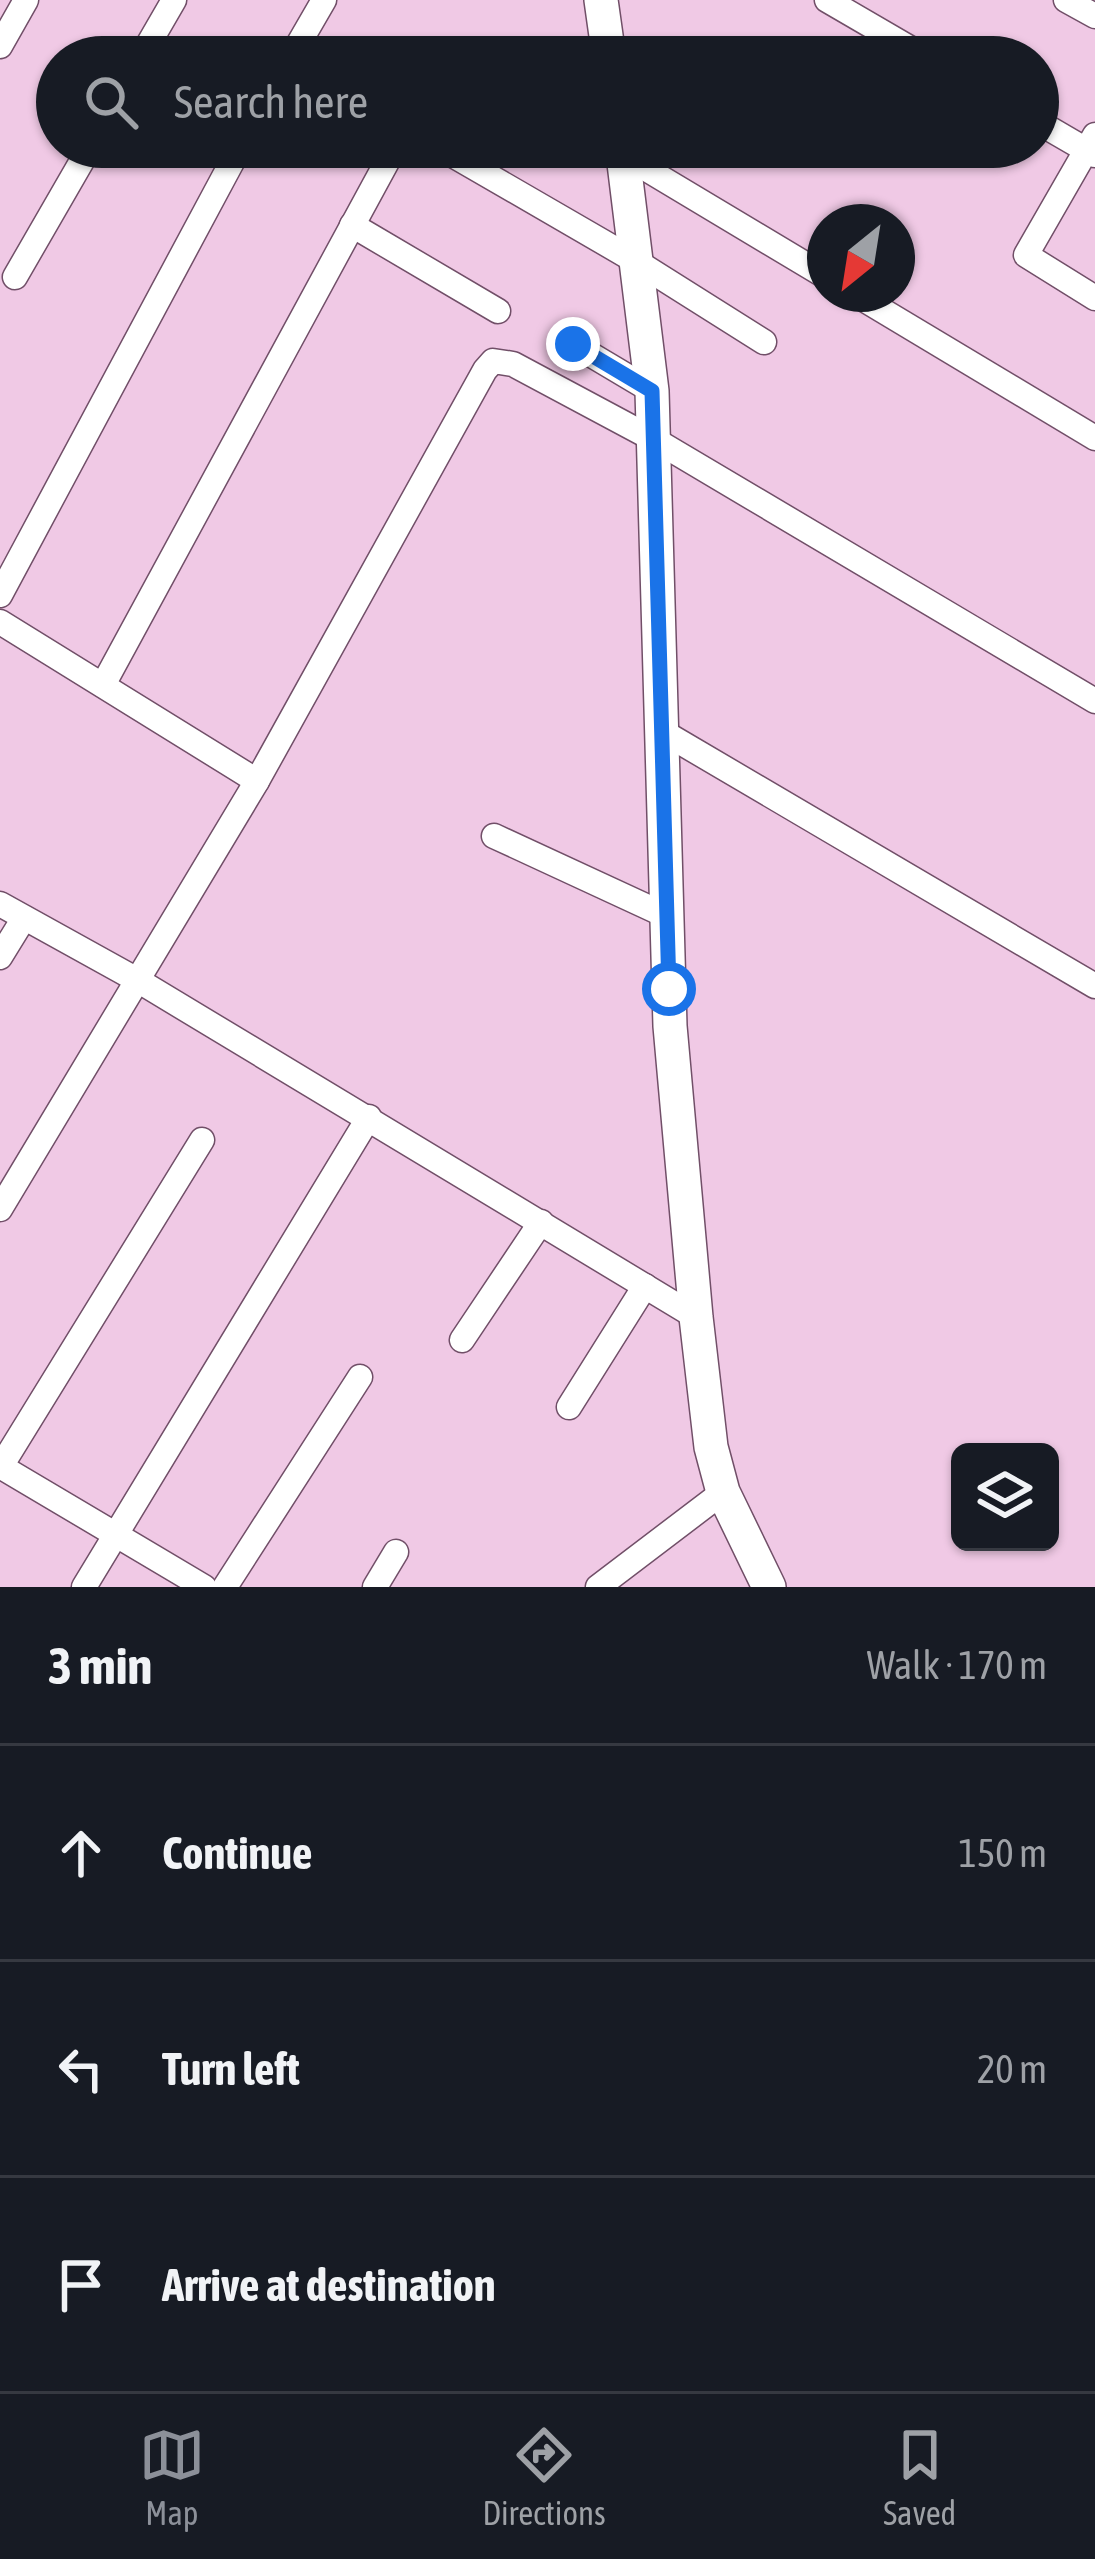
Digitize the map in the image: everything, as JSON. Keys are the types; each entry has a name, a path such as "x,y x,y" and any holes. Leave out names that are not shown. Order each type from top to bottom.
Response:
{"street":[{"path":"0,46 26,0"},
{"path":"153,36 174,0"},
{"path":"303,36 324,0"},
{"path":"601,0 606,36"},
{"path":"827,0 890,36"},
{"path":"1066,0 1095,16"},
{"path":"1059,132 1092,147 1026,256 1095,298"},
{"path":"15,277 78,168"},
{"path":"0,595 229,168"},
{"path":"103,686 383,168"},
{"path":"475,168 764,342"},
{"path":"624,168 652,391 670,1026 697,1317 711,1447 723,1492 769,1587"},
{"path":"650,168 807,265"},
{"path":"352,225 498,311"},
{"path":"884,312 1095,438"},
{"path":"573,344 652,391"},
{"path":"0,1209 257,781 421,480 493,361 513,364 655,440 1095,701"},
{"path":"0,622 257,781"},
{"path":"663,732 1095,986"},
{"path":"494,836 668,916"},
{"path":"0,904 369,1117 697,1317"},
{"path":"0,958 24,918"},
{"path":"84,1587 369,1117"},
{"path":"202,1140 0,1467 204,1587"},
{"path":"463,1340 542,1222"},
{"path":"569,1407 645,1286"},
{"path":"225,1587 360,1377"},
{"path":"598,1587 723,1492"},
{"path":"375,1587 397,1552"}],"route":[{"path":"573,344 652,391 669,989"}]}
